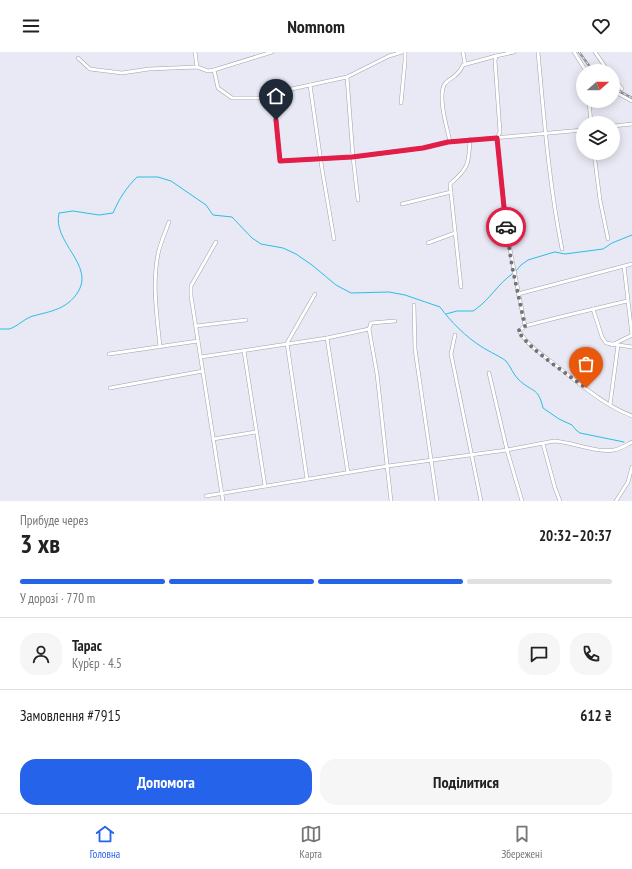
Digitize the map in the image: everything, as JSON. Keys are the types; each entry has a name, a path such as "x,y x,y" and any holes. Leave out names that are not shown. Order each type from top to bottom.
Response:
{"street":[{"path":"195,52 197,67"},
{"path":"78,58 90,69 122,73 197,67 208,71 272,52"},
{"path":"214,70 218,88 232,98 259,98 273,93 347,77 389,56 402,52"},
{"path":"401,103 405,52"},
{"path":"462,52 465,64"},
{"path":"450,142 442,96 445,84 460,73 463,65 465,64 514,52"},
{"path":"538,52 546,134 558,230 562,249"},
{"path":"574,52 582,64"},
{"path":"595,52 603,64"},
{"path":"496,56 495,61 500,132 497,138 506,234 525,326"},
{"path":"347,77 352,157 358,200"},
{"path":"310,85 320,158 334,239"},
{"path":"273,93 280,161 352,157 423,148 470,139 576,131"},
{"path":"620,95 632,101"},
{"path":"620,125 632,124"},
{"path":"461,287 454,234 450,184 466,167 469,160 470,139"},
{"path":"595,160 600,200 608,239"},
{"path":"402,204 451,192"},
{"path":"160,347 155,280 158,253 169,222"},
{"path":"428,243 454,234"},
{"path":"216,242 191,286 191,296 223,501"},
{"path":"518,294 632,264"},
{"path":"612,345 632,335 624,266"},
{"path":"306,479 287,343 315,294"},
{"path":"628,301 525,326 518,331 522,337 597,397 632,416"},
{"path":"414,305 415,349 437,501"},
{"path":"593,309 602,337 606,343 632,347"},
{"path":"196,326 246,320"},
{"path":"391,501 377,374 369,329 371,323 395,321"},
{"path":"201,356 327,338 369,329"},
{"path":"455,335 451,354 480,501"},
{"path":"327,338 348,473"},
{"path":"109,354 198,341"},
{"path":"610,405 618,345"},
{"path":"244,351 265,486"},
{"path":"110,388 203,371"},
{"path":"489,373 507,450 522,501"},
{"path":"213,439 256,432"},
{"path":"206,496 388,466 507,450 554,441 562,441 585,448 613,450 632,442"},
{"path":"543,444 560,501"},
{"path":"616,501 628,482 632,467"}],"waterway":[{"path":"0,329 12,328 30,317 53,311 64,306 74,298 78,292 82,282 81,272 78,263 61,234 59,213 73,211 99,215 113,213 123,194 137,177 158,177 171,181 206,205 213,215 232,217 252,238 261,244 283,248 296,254 336,285 351,293 389,292 405,295 440,307 454,324 470,339 506,361 518,379 537,393 543,408 559,419 572,425 580,433 624,442"},
{"path":"515,272 528,260 555,252 565,254 603,249 612,243 632,235"},
{"path":"446,314 457,311 473,311 486,301 502,282 512,274"}],"railway":[{"path":"579,52 588,64"},
{"path":"620,92 632,98"}],"way so far":[{"path":"506,227 512,266 525,326 518,331 522,337 542,354 586,388"}],"route":[{"path":"276,120 280,161 352,157 423,148 470,139 497,138 506,227"}]}
